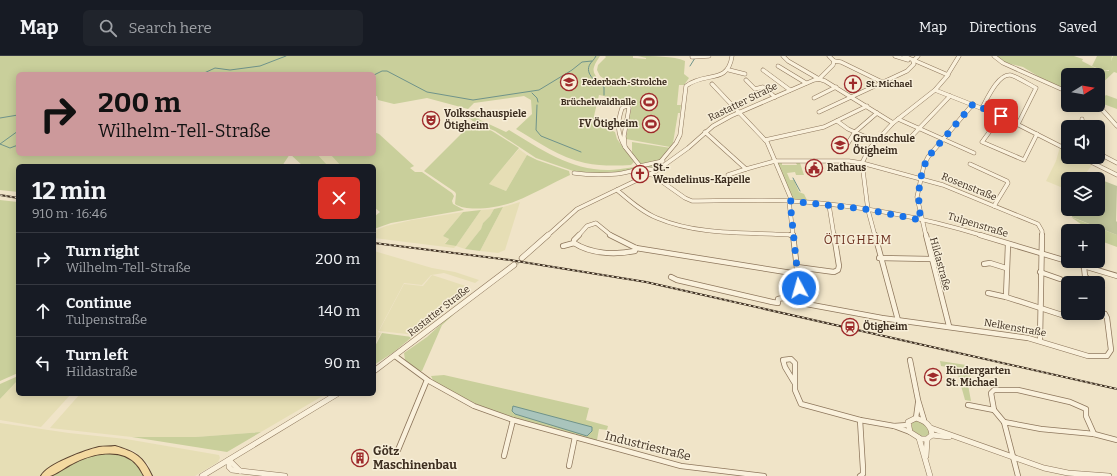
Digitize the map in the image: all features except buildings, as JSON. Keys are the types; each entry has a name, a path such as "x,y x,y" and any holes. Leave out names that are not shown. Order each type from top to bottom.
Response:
{"main road":[{"path":"45,476 72,459 100,450 111,450 130,454 135,457 145,468 148,476"}],"street":[{"path":"692,57 709,56"},
{"path":"729,70 732,56"},
{"path":"783,56 788,61 852,97 893,123"},
{"path":"829,56 834,61 841,62 882,82"},
{"path":"895,56 914,61"},
{"path":"904,56 948,74"},
{"path":"819,112 907,71 914,64 914,61 918,56"},
{"path":"898,322 868,210 862,163 875,141 893,123 943,82 956,56"},
{"path":"994,56 1003,63 1061,89"},
{"path":"819,79 833,65 834,61"},
{"path":"778,66 806,83"},
{"path":"661,161 676,143 680,135 686,86 689,82 716,76 729,70 745,74"},
{"path":"762,70 790,90"},
{"path":"982,108 999,81 1008,75 1011,75 1036,88 1018,124"},
{"name":"Rastatter Straße","path":"522,258 577,209 656,171 688,148 704,132 719,122 806,83 819,79"},
{"path":"746,80 755,89 763,87 775,97"},
{"path":"712,84 765,140 775,161 791,201 800,302"},
{"path":"814,98 836,88"},
{"path":"934,90 1001,116 1061,146"},
{"path":"910,138 950,96"},
{"name":"Hildastraße","path":"948,326 921,220 917,197 924,165 928,157 973,104"},
{"path":"625,147 624,136 629,108 626,106 621,110 618,128 618,135 625,147 640,166 661,161 667,164"},
{"path":"765,140 824,127 867,106"},
{"path":"1105,110 1112,122 1117,126"},
{"path":"848,143 855,132 878,113"},
{"path":"1001,116 982,142 1024,160 1037,134"},
{"path":"898,119 974,153"},
{"path":"837,121 855,132 875,141"},
{"path":"704,132 746,170"},
{"path":"1105,157 1117,163"},
{"name":"Rosenstraße","path":"728,175 775,161 843,161 862,163 944,185 1034,222 1040,226 1042,231 1041,254"},
{"path":"655,162 662,167"},
{"path":"970,164 1007,181 1008,183 994,206"},
{"path":"1094,164 1117,176"},
{"path":"574,173 585,175 617,174 650,168 656,171"},
{"name":"Tulpenstraße","path":"651,174 684,198 692,201 791,201 868,210 951,226 1061,260"},
{"path":"617,190 637,207 656,217 675,224 700,229 793,235"},
{"path":"797,266 834,272 838,270 839,266 828,205"},
{"path":"574,243 574,240 581,231 591,224 596,224 610,235 636,248 798,274"},
{"path":"563,246 574,243 583,248 606,252 635,251 636,248"},
{"path":"1006,296 1008,244"},
{"path":"1040,340 1041,254"},
{"path":"880,258 931,259"},
{"path":"984,264 990,263 1006,268"},
{"name":"Rastatter Straße","path":"376,370 514,265"},
{"name":"Tulpenstraße","path":"1086,268 1117,278"},
{"path":"1040,272 1060,279"},
{"name":"Nelkenstraße","path":"671,277 677,280 772,302 778,303 778,299 783,298 898,322 948,326 1040,340 1084,356 1097,358 1107,356 1111,350 1107,318 1105,315"},
{"path":"988,294 989,292 1006,296 1061,315"},
{"name":"Industriestraße","path":"395,356 427,380 474,406 513,420 681,466 764,476"},
{"path":"794,382 785,367 783,360 785,359 791,359 795,363 794,394 801,404 860,420 894,426 910,432 919,438 927,440"},
{"path":"910,360 918,400 924,420 931,428 955,438 1056,471 1109,476"},
{"path":"398,450 427,380"},
{"path":"1018,476 1004,422 994,410 991,393 994,390 1018,390 1070,402 1086,409 1086,416 1094,434"},
{"path":"202,476 334,396"},
{"path":"916,418 918,400"},
{"path":"968,405 994,410"},
{"path":"910,432 908,425 910,420 916,418 924,420"},
{"path":"504,456 513,420"},
{"path":"860,420 860,448 864,469 863,474 860,476"},
{"path":"1004,422 1041,429 1094,434 1117,440"},
{"path":"894,426 908,425"},
{"path":"931,428 932,435"},
{"path":"932,435 955,438"},
{"path":"926,462 927,440 932,435"},
{"path":"569,466 575,437"},
{"path":"919,438 930,476"},
{"path":"229,460 229,468 232,470 285,476"}],"shaded area":[{"path":"1060,147 1061,164 1092,165 1087,172 1061,172 1061,187 1046,181 1056,161"},
{"path":"519,149 527,155 506,191 488,184"},
{"path":"319,156 332,156 339,164 326,164"},
{"path":"520,202 505,250 498,253 480,251 503,207"},
{"path":"494,209 483,223 481,229 465,249 456,246 481,210"},
{"path":"463,212 443,236 449,239 445,243 456,246 454,248 376,238 376,230 386,226 412,220"},
{"path":"376,252 432,268 455,272 479,280 475,283 444,273 431,275 422,285 404,283 378,332 381,333 376,342"},
{"path":"432,275 469,287 467,291 451,302 444,304 441,309 443,313 416,335 379,331 404,284 423,286"},
{"path":"16,382 16,396 69,396 41,427 0,420 0,399"},
{"path":"78,396 323,396 261,432 196,437 132,437 50,428"},
{"path":"0,423 69,433 126,439 219,455 220,458 218,462 195,476 153,476 148,464 134,451 116,446 98,447 77,453 62,461 41,476 0,476"}],"green space":[{"path":"0,56 600,56 594,66 594,73 601,81 609,85 610,83 600,76 597,70 598,65 606,57 605,56 633,56 633,58 646,59 638,56 656,56 675,58 685,61 684,74 689,78 684,85 679,85 677,105 681,105 680,113 678,113 673,143 670,147 626,139 632,104 628,105 599,95 594,116 596,124 615,132 617,139 634,162 631,165 613,166 596,165 576,161 549,149 516,129 532,114 531,100 524,96 474,103 468,109 427,98 394,104 378,100 376,96 376,72 16,72 16,156 289,156 283,164 16,164 16,192 0,190"},
{"path":"996,56 1074,56 1083,59 1082,61 1095,68 1061,68 1061,87 1041,78 1023,67 1002,62"},
{"path":"1097,56 1112,56 1111,61 1113,56 1117,56 1117,73 1114,72 1105,80 1105,70 1109,70 1092,66"},
{"path":"1105,96 1117,99 1117,109 1105,105"},
{"path":"474,114 481,117 478,119 506,132 509,130 557,158 583,167 615,170 647,165 656,166 653,168 619,173 579,173 536,158 495,131 474,122 465,115"},
{"path":"472,123 492,131 519,148 489,184 506,191 527,155 569,171 570,175 510,203 476,209 461,207 455,204 455,192 424,171"},
{"path":"376,133 414,166 410,168 415,172 422,172 452,193 454,196 452,201 453,204 464,210 391,223 376,228 376,215 380,212 376,209 376,164 339,164 332,156 376,156"},
{"path":"632,142 671,148 661,160 640,165 632,154"},
{"path":"292,156 319,156 326,164 301,164"},
{"path":"778,163 782,163 782,165 797,165 796,163 800,163 804,175 796,175 795,172 787,173 790,180 794,180 799,192 804,194 807,200 792,199"},
{"path":"1105,181 1117,186 1117,235 1105,230 1105,224 1090,224 1072,217 1105,216"},
{"path":"0,200 16,202 16,374 0,381"},
{"path":"503,207 480,251 465,249 481,229 483,223 494,209"},
{"path":"481,210 456,246 445,244 449,239 443,236 463,212"},
{"path":"1071,217 1089,224 1081,224"},
{"path":"1105,230 1117,235 1117,247 1105,243"},
{"path":"452,314 453,315 442,325 422,371 418,371 405,360 404,353 427,337"},
{"path":"382,333 412,337 394,352 376,364 376,344"},
{"path":"940,361 966,365 968,366 967,370 941,366"},
{"path":"957,371 972,374 967,379 971,401 965,400"},
{"path":"444,375 589,408 586,420 608,426 607,430 599,429 597,440 604,442 602,443 498,413 474,403 434,382 431,376"},
{"path":"16,377 16,382 0,399 0,384"},
{"path":"916,420 923,422 930,430 928,436 923,437 912,430 912,423"},
{"path":"261,432 227,452 132,437 196,437"},
{"path":"111,453 126,457 137,466 143,476 48,476 88,455"}],"water":[{"path":"513,406 592,427 592,431 587,436 515,414 512,411"}],"waterway":[{"path":"206,72 215,68 230,70 260,66 286,56"},
{"path":"596,56 590,64 589,71 592,78 604,87 604,95"},
{"path":"690,66 695,58"},
{"path":"376,74 382,71 387,71 427,92 473,100 539,90 572,70 582,62 592,61"},
{"path":"532,93 537,98 538,102"},
{"path":"537,105 536,130 541,136 581,152"},
{"path":"0,118 16,115"},
{"path":"16,132 0,144 10,148 16,146"},
{"path":"793,178 800,191"}],"tunnel":[{"path":"514,265 522,258"}],"railway":[{"path":"0,195 16,198"},
{"path":"376,243 510,260 646,282 1117,389"}],"place":[{"name":"Federbach-Strolche","path":"569,82"},
{"name":"St. Michael","path":"853,84"},
{"name":"Brüchelwaldhalle","path":"649,102"},
{"name":"Volksschauspiele Ötigheim","path":"431,120"},
{"name":"FV Ötigheim","path":"651,124"},
{"name":"Grundschule Ötigheim","path":"840,145"},
{"name":"Rathaus","path":"814,168"},
{"name":"St.- Wendelinus-Kapelle","path":"640,174"},
{"name":"Ötigheim","path":"850,327"},
{"name":"Kindergarten St. Michael","path":"933,377"},
{"name":"Götz Maschinenbau","path":"360,458"}],"district":[{"name":"ÖTIGHEIM","path":"858,240"}],"route":[{"path":"799,288 790,201 864,209 921,220 917,197 924,165 928,157 973,104 1001,116"}]}
